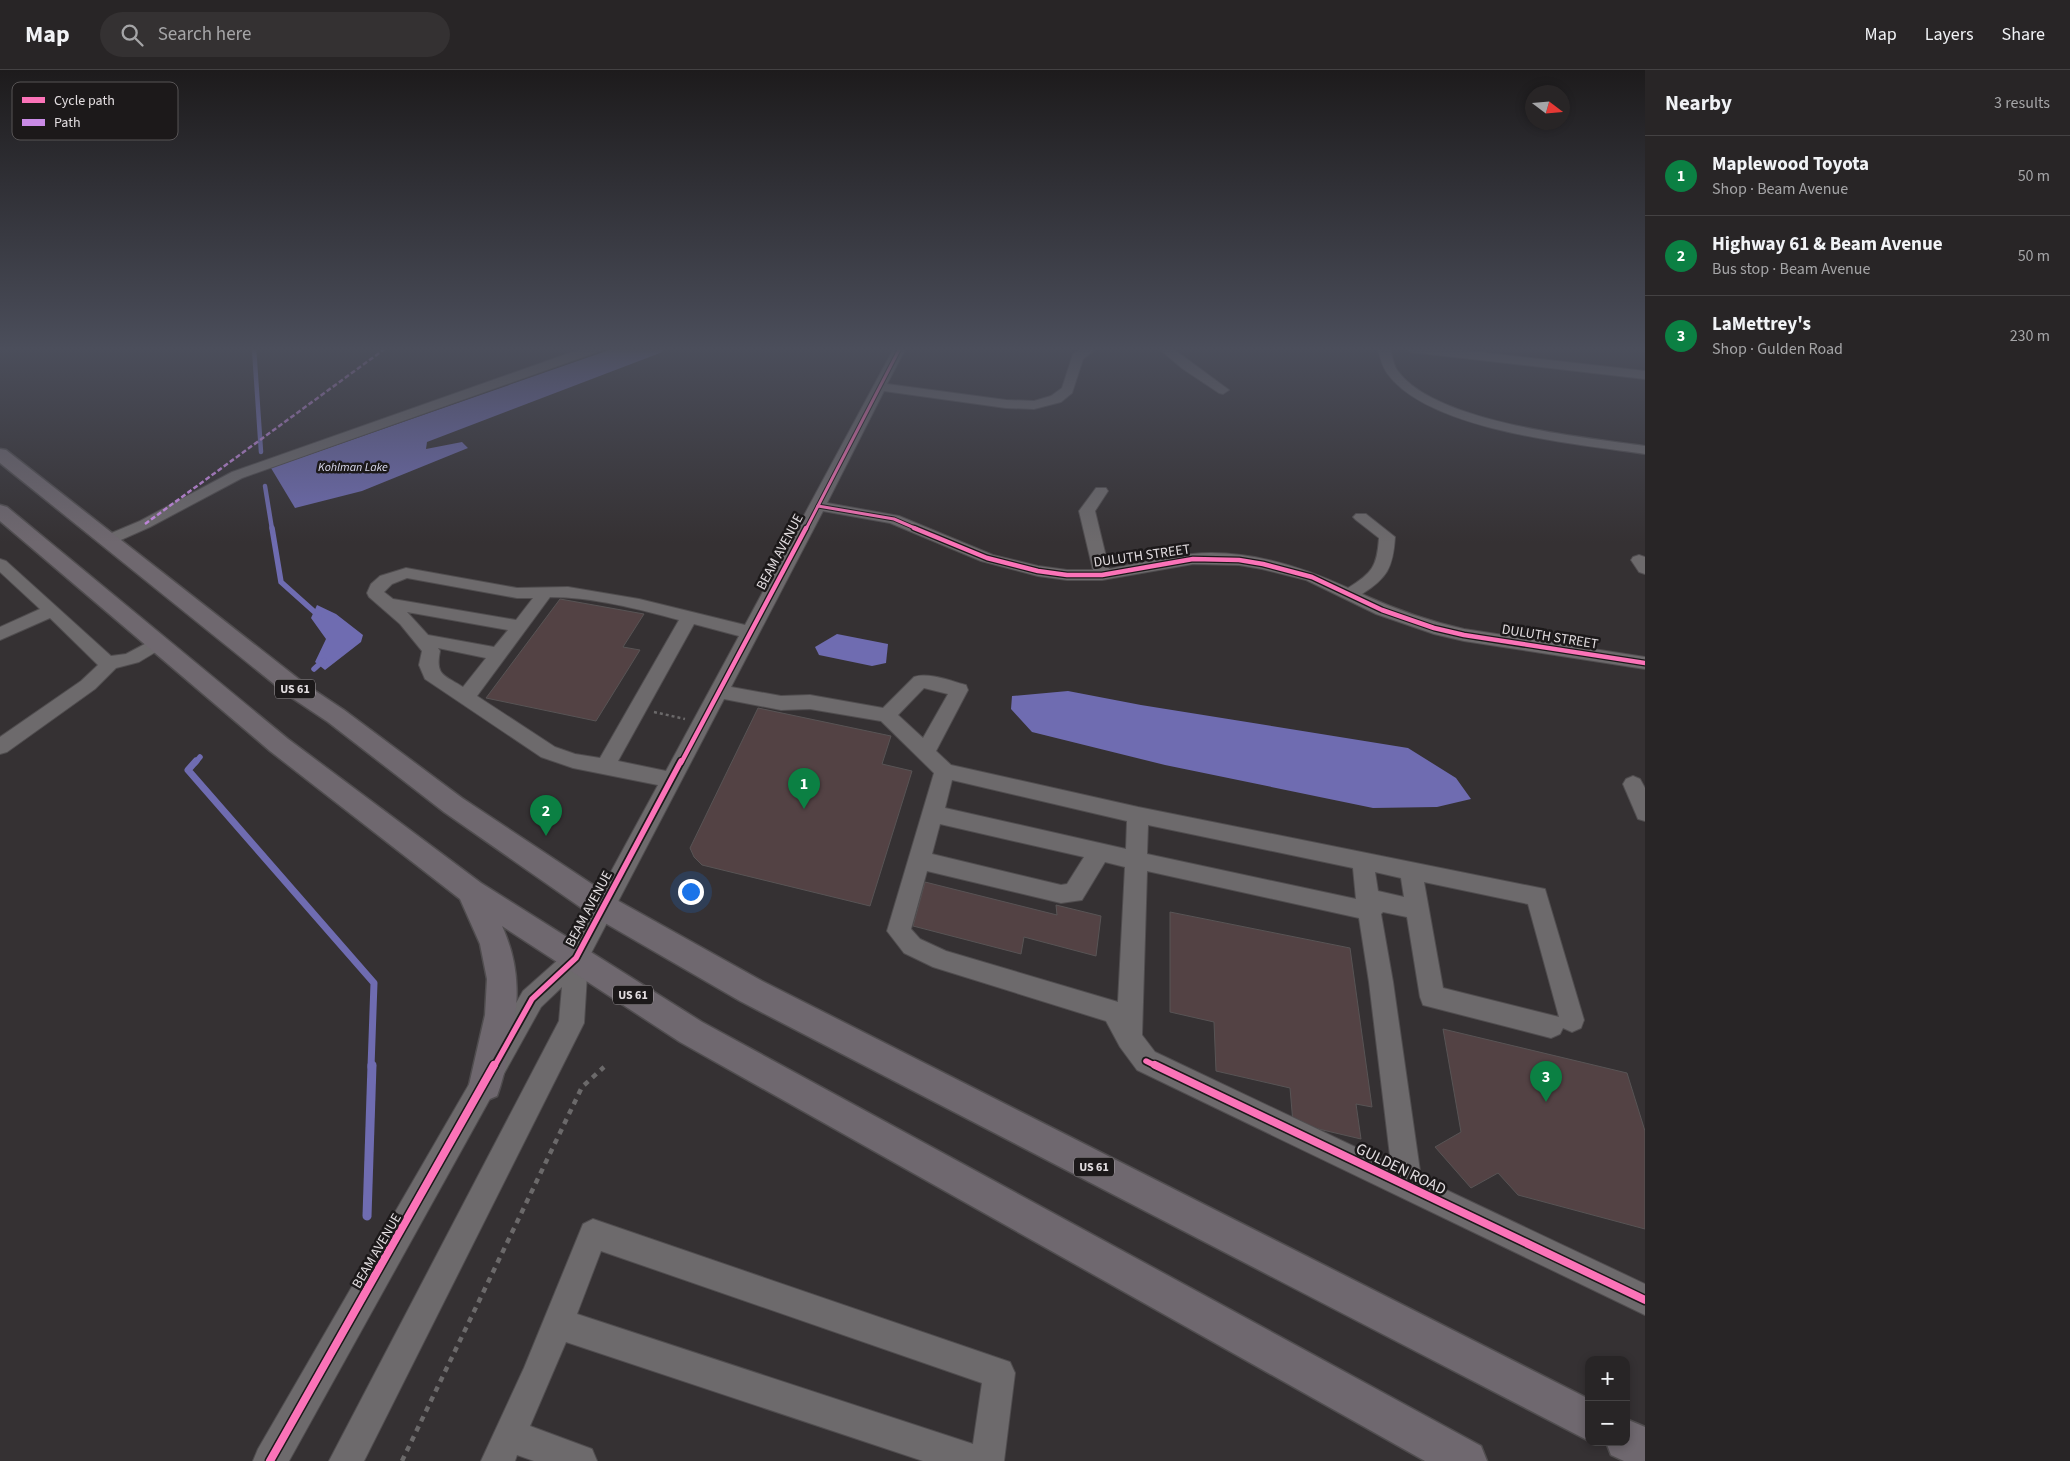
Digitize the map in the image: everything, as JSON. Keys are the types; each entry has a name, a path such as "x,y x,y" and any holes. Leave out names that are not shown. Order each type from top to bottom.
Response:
{"main road":[{"name":"US 61","path":"0,454 296,690 336,716 453,805 603,907 751,991 1585,1419"},
{"name":"US 61","path":"0,511 279,745 471,892 691,1032 1466,1461"},
{"path":"471,892 496,946 502,981 501,1013 485,1085"},
{"path":"1630,1442 1645,1449"}],"street":[{"path":"108,540 145,524 238,475 413,413"},
{"name":"BEAM AVENUE","path":"270,1461 485,1085 532,999 576,958 818,506 866,413"},
{"path":"1457,413 1501,426 1645,450"},
{"path":"1101,491 1087,511 1102,575"},
{"name":"DULUTH STREET","path":"818,506 873,514 908,523 968,550 1009,565 1038,571 1102,575 1193,559 1231,560 1288,570 1312,577 1382,610 1434,628 1464,635 1645,663"},
{"path":"1350,594 1378,575 1384,567 1386,556 1387,537 1361,517"},
{"path":"3,570 52,610 99,657 111,664"},
{"path":"670,780 573,761 548,752 466,696 431,675 428,665 431,650 415,629 375,593 377,588 386,580 406,573 517,594 568,592 630,603 742,630 748,634"},
{"path":"466,696 546,592"},
{"path":"388,603 519,626"},
{"path":"0,634 52,610"},
{"path":"605,766 690,618"},
{"path":"424,640 498,654"},
{"path":"0,747 88,685 111,664 128,660 158,643"},
{"path":"887,715 920,681 959,690 926,752"},
{"path":"718,691 781,703 810,702 887,715 945,771 1138,815 1537,896 1561,1023 1432,997 1411,871"},
{"path":"945,771 899,931 912,946 941,960 1114,1012 1129,1039"},
{"path":"1633,784 1645,813"},
{"path":"933,814 1369,911"},
{"path":"1129,1039 1138,815"},
{"path":"919,860 1061,894 1074,892 1099,852"},
{"path":"1363,861 1369,911 1383,992 1408,1187"},
{"path":"1369,911 1378,901 1417,909"},
{"name":"BEAM AVENUE","path":"346,1461 571,1023 576,958"},
{"name":"GULDEN ROAD","path":"1129,1039 1146,1061 1645,1300"},
{"path":"580,1461 503,1448 593,1234 998,1373 987,1461"},
{"path":"557,1323 973,1461"}],"path":[{"path":"638,709 688,720"},
{"path":"402,1461 582,1087 604,1067"}],"water":[{"name":"Kohlman Lake","path":"429,413 503,413 427,442 426,449 462,442 468,448 362,491 295,508 271,468"},
{"path":"317,605 336,614 363,635 361,642 325,670 315,662 326,639 311,618"},
{"path":"837,634 888,644 886,663 872,666 819,655 815,647"},
{"path":"1068,691 1141,705 1408,748 1456,778 1471,799 1437,807 1373,808 1165,765 1032,732 1011,709 1012,696"}],"building":[{"path":"560,599 644,614 623,647 640,650 596,721 486,698"},
{"path":"758,708 891,736 882,764 912,771 870,906 702,865 694,857 690,848"},
{"path":"925,882 1057,915 1056,905 1101,916 1096,956 1024,937 1021,954 913,926"},
{"path":"1170,912 1350,948 1372,1107 1356,1104 1361,1139 1293,1123 1290,1088 1216,1071 1214,1022 1170,1012"},
{"path":"1443,1029 1627,1073 1645,1131 1645,1229 1518,1195 1498,1173 1471,1188 1435,1147 1461,1132"}],"waterway":[{"path":"258,413 261,452"},
{"path":"265,486 272,529"},
{"path":"272,528 281,582 319,616"},
{"path":"314,669 324,660"},
{"path":"195,763 200,757"},
{"path":"196,761 188,770 374,983 371,1067"},
{"path":"367,1216 372,1065"}],"marked path":[{"path":"145,524 297,413"}],"cycle path":[{"path":"270,1461 532,999 576,958 866,413"},
{"path":"818,506 894,519 987,558 1038,571 1067,575 1102,575 1193,559 1239,560 1263,564 1312,577 1382,610 1434,628 1464,635 1645,663"},
{"path":"1146,1061 1645,1300"}],"place":[{"name":"Maplewood Toyota","path":"804,809"},
{"name":"Highway 61 & Beam Avenue","path":"546,836"},
{"name":"LaMettrey's","path":"1546,1102"}]}
